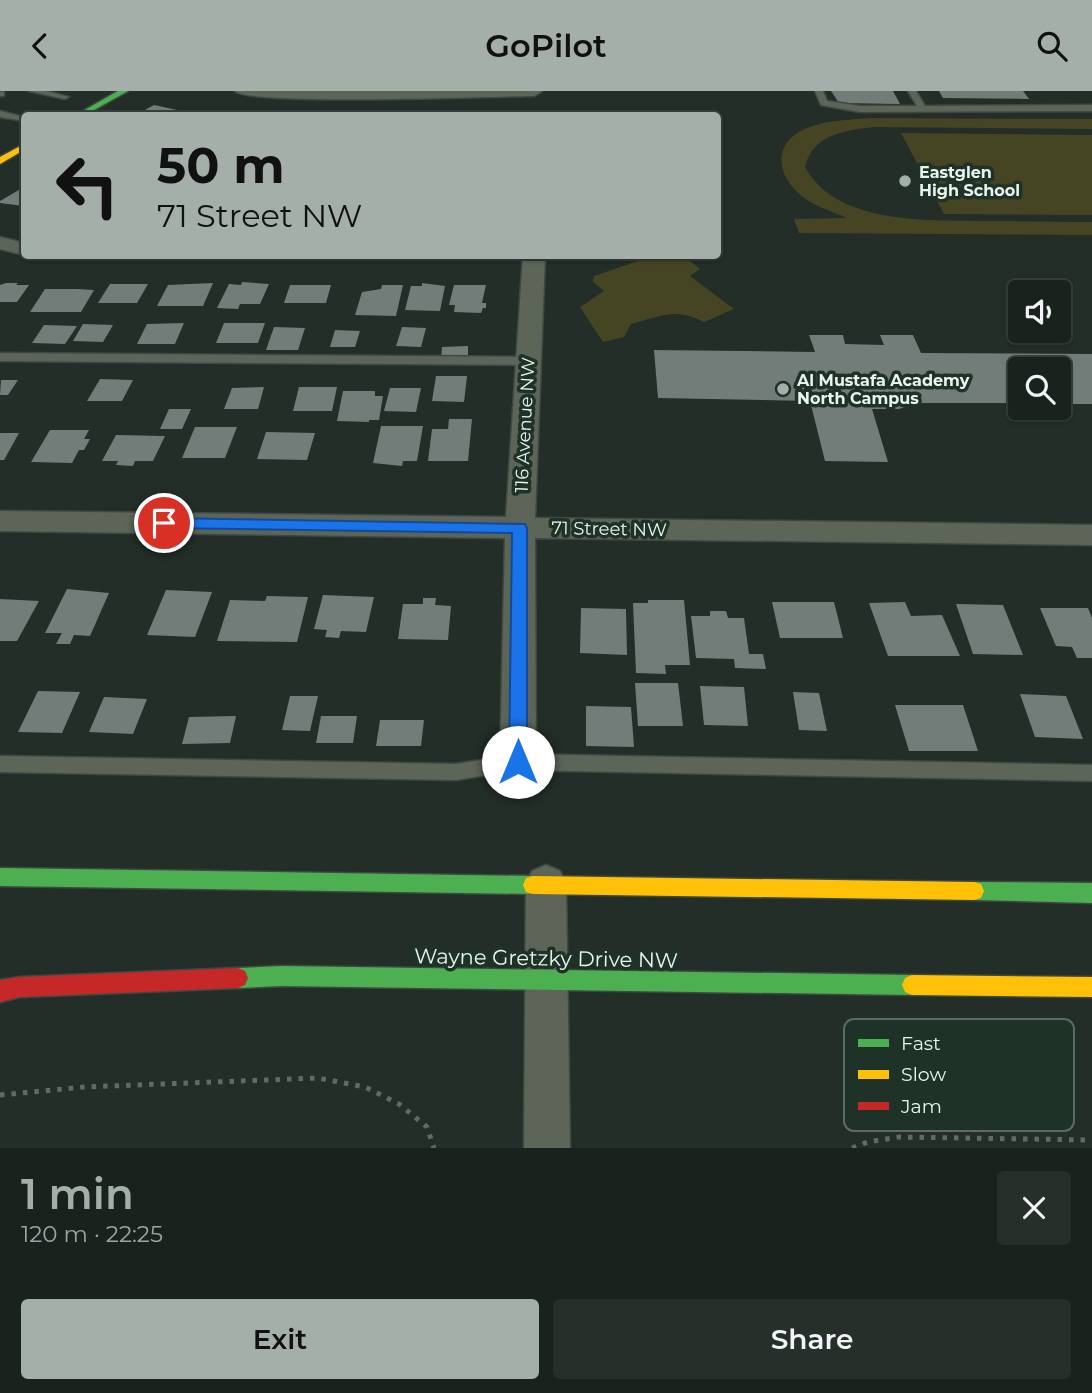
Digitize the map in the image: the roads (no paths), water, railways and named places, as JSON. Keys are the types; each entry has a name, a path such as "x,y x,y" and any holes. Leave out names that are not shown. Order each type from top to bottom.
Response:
{"main road":[{"path":"86,112 124,91"},
{"path":"0,161 21,149"},
{"path":"0,877 1092,893"},
{"name":"Wayne Gretzky Drive NW","path":"0,991 20,987 281,976 1092,987"}],"street":[{"path":"243,91 300,94 539,95"},
{"path":"0,243 21,248"},
{"name":"116 Avenue NW","path":"518,762 520,528 534,259"},
{"name":"71 Street NW","path":"0,521 1092,535"},
{"path":"546,884 547,1148"}],"lane":[{"path":"33,91 65,97"},
{"path":"819,91 824,103 835,106 1092,108"},
{"path":"912,91 922,108"},
{"path":"0,114 21,118"},
{"path":"0,357 529,361"},
{"path":"0,764 456,772 518,762 1092,773"}],"place":[{"name":"Eastglen High School","path":"905,181"},
{"name":"Al Mustafa Academy North Campus","path":"783,389"}]}
